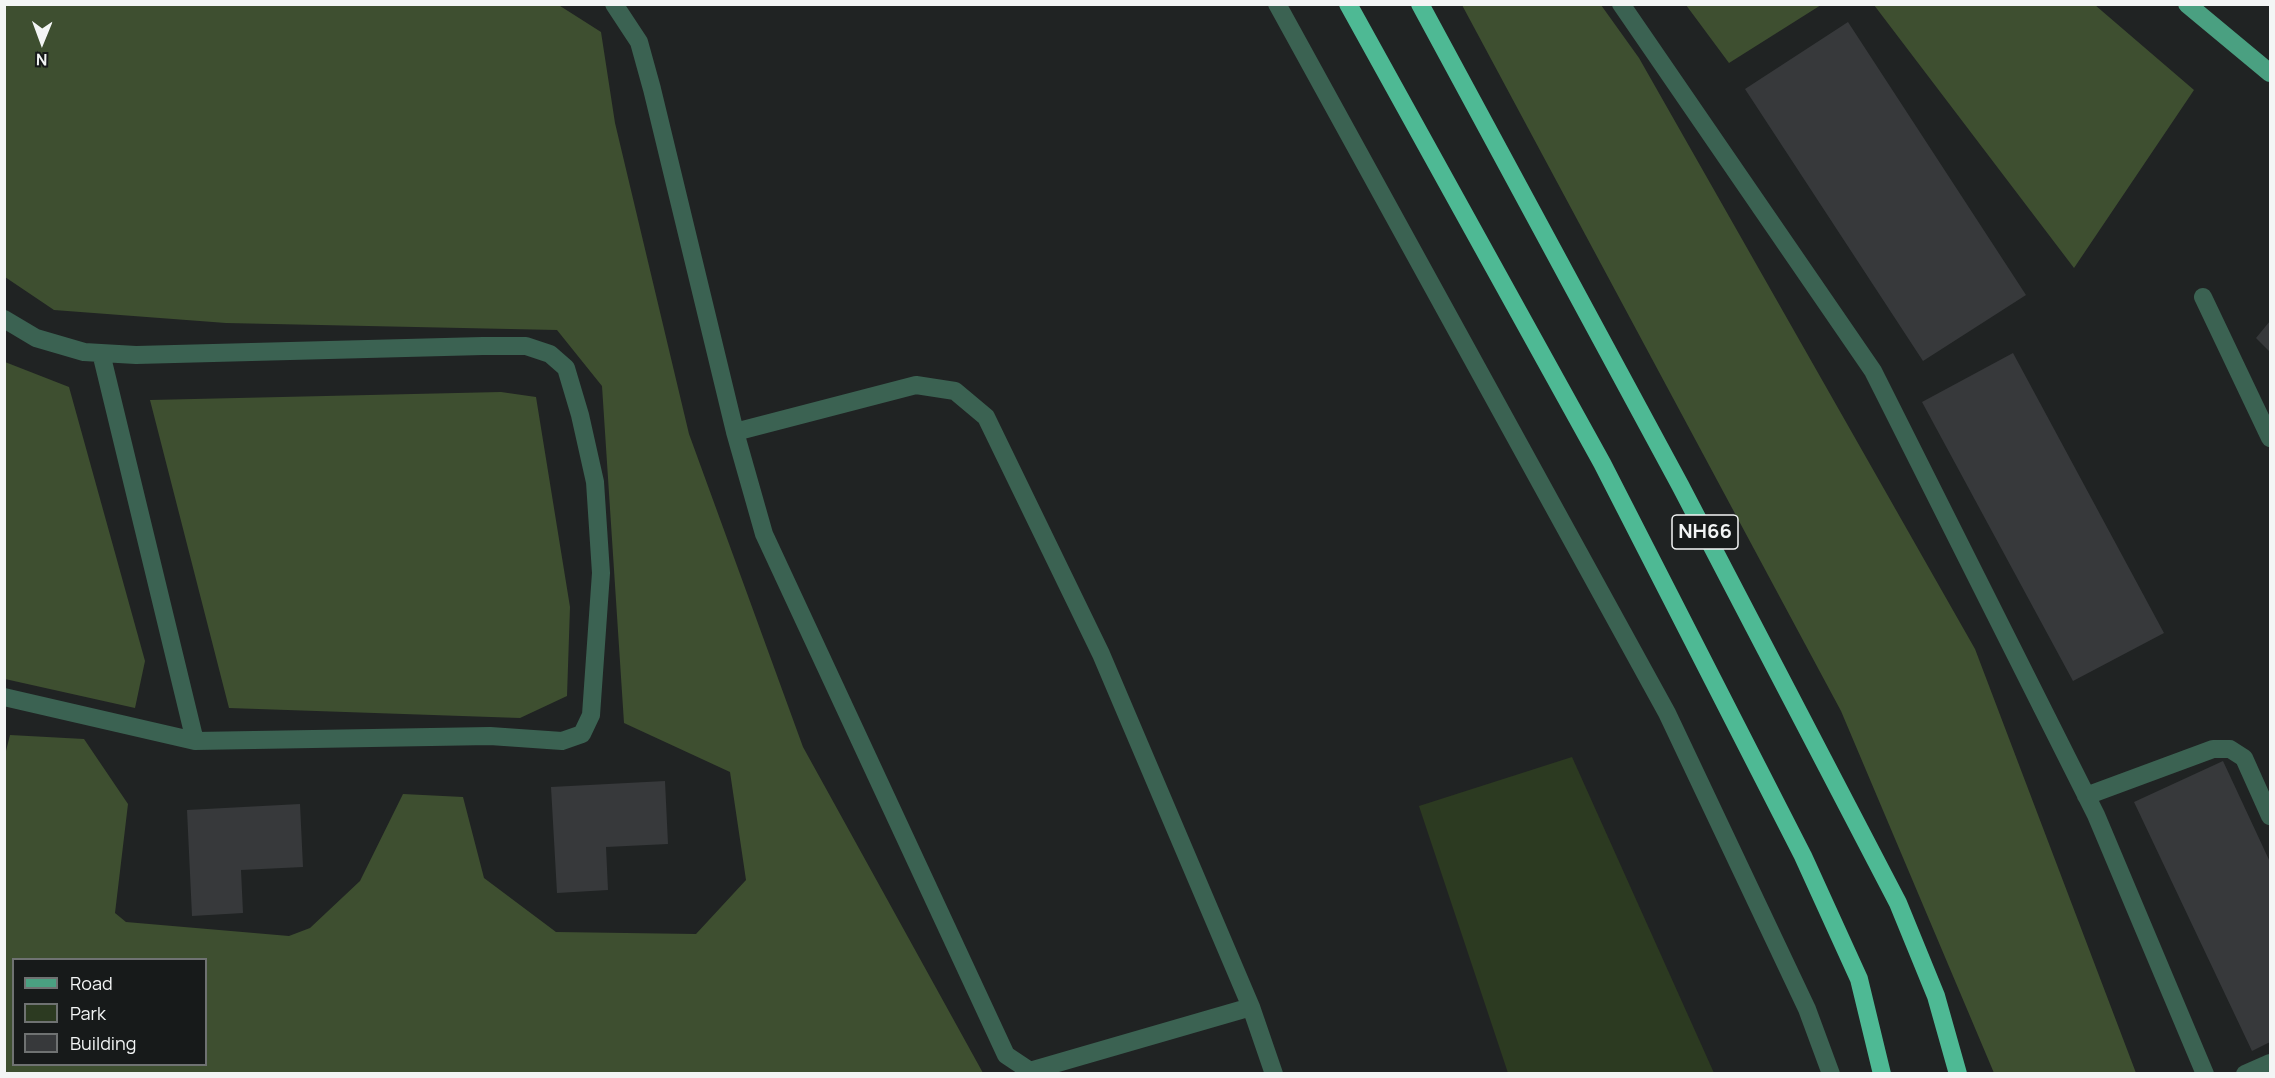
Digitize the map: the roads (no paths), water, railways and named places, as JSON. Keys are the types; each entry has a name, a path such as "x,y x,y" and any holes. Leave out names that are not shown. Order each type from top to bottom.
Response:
{"highway":[{"name":"NH66","path":"1348,4 1602,463 1803,856 1858,979 1882,1074"},
{"name":"NH66","path":"1420,4 1680,484 1898,903 1936,996 1958,1074"}],"main road":[{"path":"2187,4 2271,73"}],"street":[{"path":"614,4 639,42 735,432 764,534 1006,1055 1030,1071 1251,1007"},
{"path":"1277,4 1667,713 1807,1009 1831,1074"},
{"path":"1621,4 1873,371 2086,796 2205,1074"},
{"path":"2203,297 2271,438"},
{"path":"4,319 36,338 84,352 136,355 526,346 550,354 566,368 580,415 595,482 601,573 591,715 582,734 562,741 490,736 195,741 4,697"},
{"path":"101,353 195,741"},
{"path":"735,432 916,386 955,391 986,417 1101,654 1251,1007 1274,1074"},
{"path":"2086,796 2213,749 2230,749 2244,758 2271,816"},
{"path":"2245,1074 2271,1064"}]}
